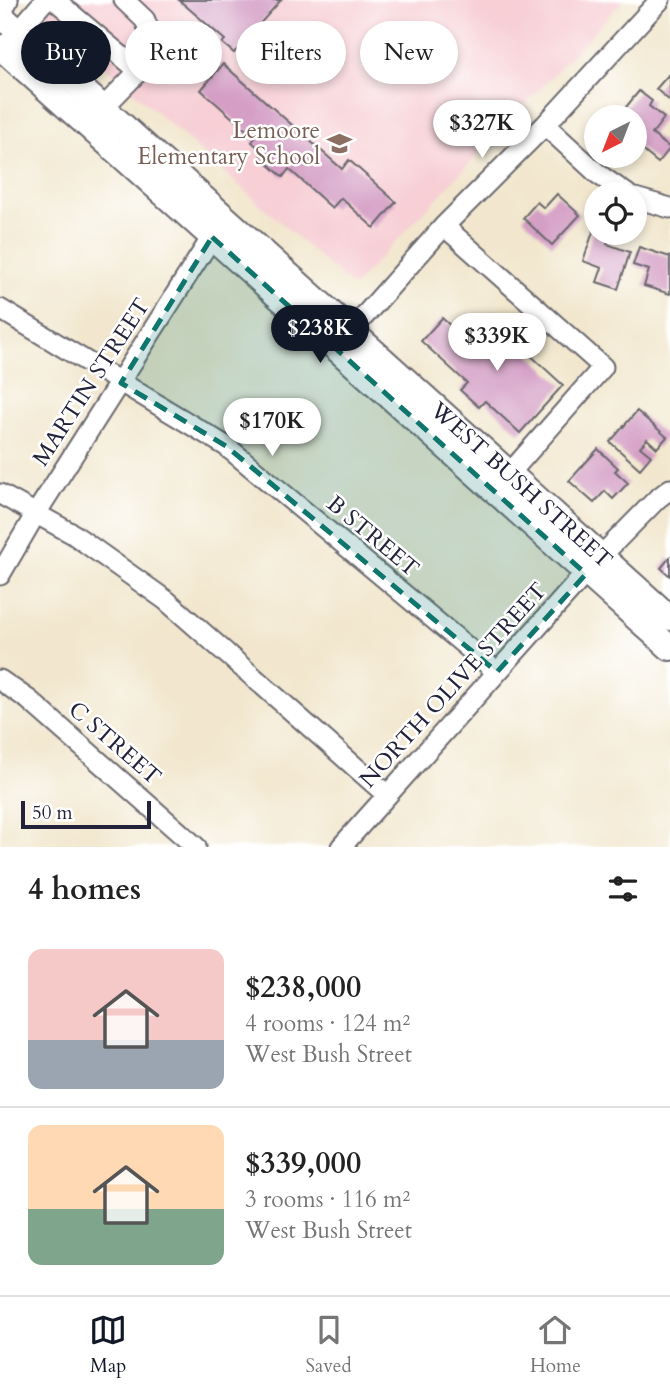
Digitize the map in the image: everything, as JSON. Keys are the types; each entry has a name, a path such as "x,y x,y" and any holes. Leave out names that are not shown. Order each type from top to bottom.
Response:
{"main road":[{"name":"WEST BUSH STREET","path":"4,29 95,116 593,565 670,648"},
{"name":"WEST BUSH STREET","path":"593,565 670,618"}],"street":[{"path":"4,29 8,0"},
{"path":"4,29 45,0"},
{"path":"55,0 125,59"},
{"path":"124,0 145,21"},
{"path":"344,339 444,226 545,125 660,0"},
{"path":"95,116 126,84"},
{"path":"545,125 610,182"},
{"path":"647,201 670,208"},
{"name":"MARTIN STREET","path":"0,575 35,515 218,226"},
{"path":"444,226 603,367 502,482"},
{"name":"B STREET","path":"0,309 226,446 497,672"},
{"name":"NORTH OLIVE STREET","path":"341,847 593,565 670,489"},
{"path":"0,494 72,534 167,601 387,795"},
{"name":"C STREET","path":"0,680 29,700 196,847"}],"highlighted area":[{"path":"212,237 586,574 497,672 226,446 121,383"}],"shaded area":[{"name":"Lemoore Elementary School","path":"30,0 624,0 353,287 111,72 111,21 54,21"}],"building":[{"path":"179,0 281,0 262,21 236,21 234,53 222,43 225,40 222,37 222,21 203,21"},
{"path":"222,65 236,75 236,84 246,84 342,169 349,160 396,202 374,228 341,198 332,208 289,169 283,177 260,157 264,153 252,142 255,138 201,90 206,84 222,84"},
{"path":"670,73 670,101 656,89"},
{"path":"639,91 652,101 649,106 664,118 652,134 670,148 658,163 648,155 648,105 628,105"},
{"path":"557,194 580,215 552,245 523,218 537,202 544,208"},
{"path":"588,245 610,245 630,252 618,289 597,282 602,268 583,261"},
{"path":"639,247 670,257 670,294 644,286 649,270 633,265"},
{"path":"442,318 473,346 481,337 496,350 516,327 535,344 528,353 563,385 520,433 485,401 479,407 460,390 467,383 421,341"},
{"path":"637,411 667,437 657,448 647,439 640,447 651,456 640,469 610,442"},
{"path":"598,449 618,468 615,471 628,483 613,499 605,491 594,503 569,481"},
{"path":"670,557 670,576 661,568"}],"place":[{"name":"Lemoore Elementary School","path":"340,143"}]}
